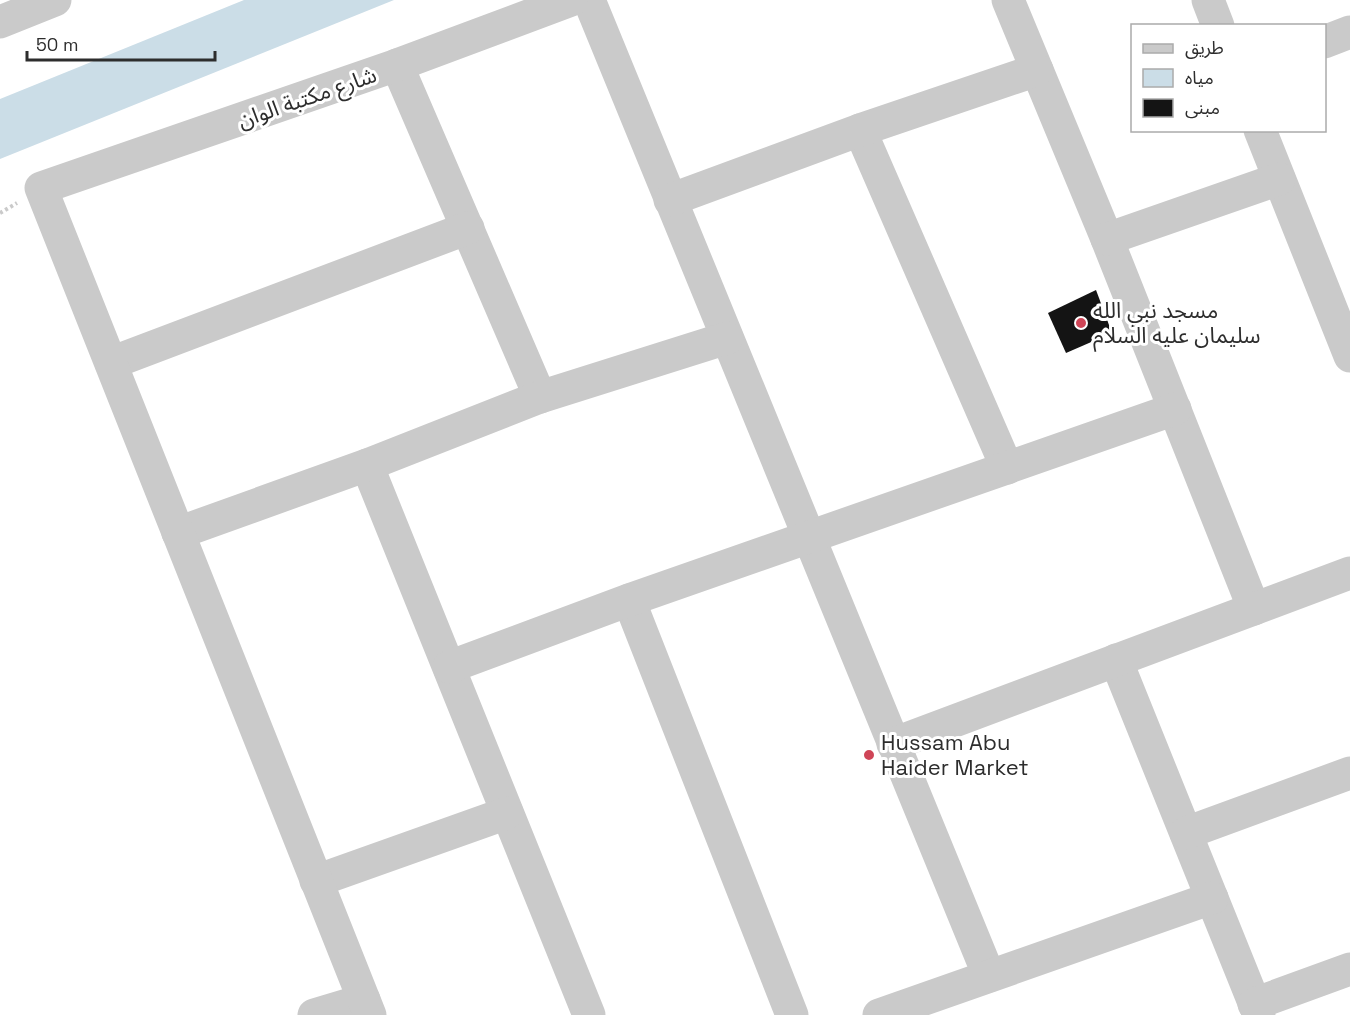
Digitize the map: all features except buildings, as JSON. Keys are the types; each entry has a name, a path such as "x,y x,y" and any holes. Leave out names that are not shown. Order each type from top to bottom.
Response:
{"street":[{"path":"0,22 55,0"},
{"name":"شارع مكتبة الوان","path":"111,363 41,189 397,66 571,0"},
{"path":"588,0 988,976"},
{"path":"1008,0 1107,239 1254,609"},
{"path":"1208,0 1217,24"},
{"path":"1326,41 1350,32"},
{"path":"397,66 540,397"},
{"path":"670,200 860,130 1037,70"},
{"path":"860,130 1007,468"},
{"path":"1261,132 1350,356"},
{"path":"1107,239 1279,179"},
{"path":"314,1015 367,1007 111,363 468,228"},
{"path":"178,533 368,465 540,397 727,338"},
{"path":"448,667 629,600 1175,409"},
{"path":"368,465 589,1015"},
{"path":"893,744 1350,573"},
{"path":"629,600 792,1015"},
{"path":"1116,660 1257,1009 1350,969"},
{"path":"1186,833 1350,772"},
{"path":"316,881 507,813"},
{"path":"879,1015 1212,898"}],"water":[{"path":"244,0 394,0 0,159 0,99"}],"place":[{"name":"مسجد نبي الله سليمان عليه السلام","path":"1081,323"},
{"name":"Hussam Abu Haider Market","path":"869,755"}]}
